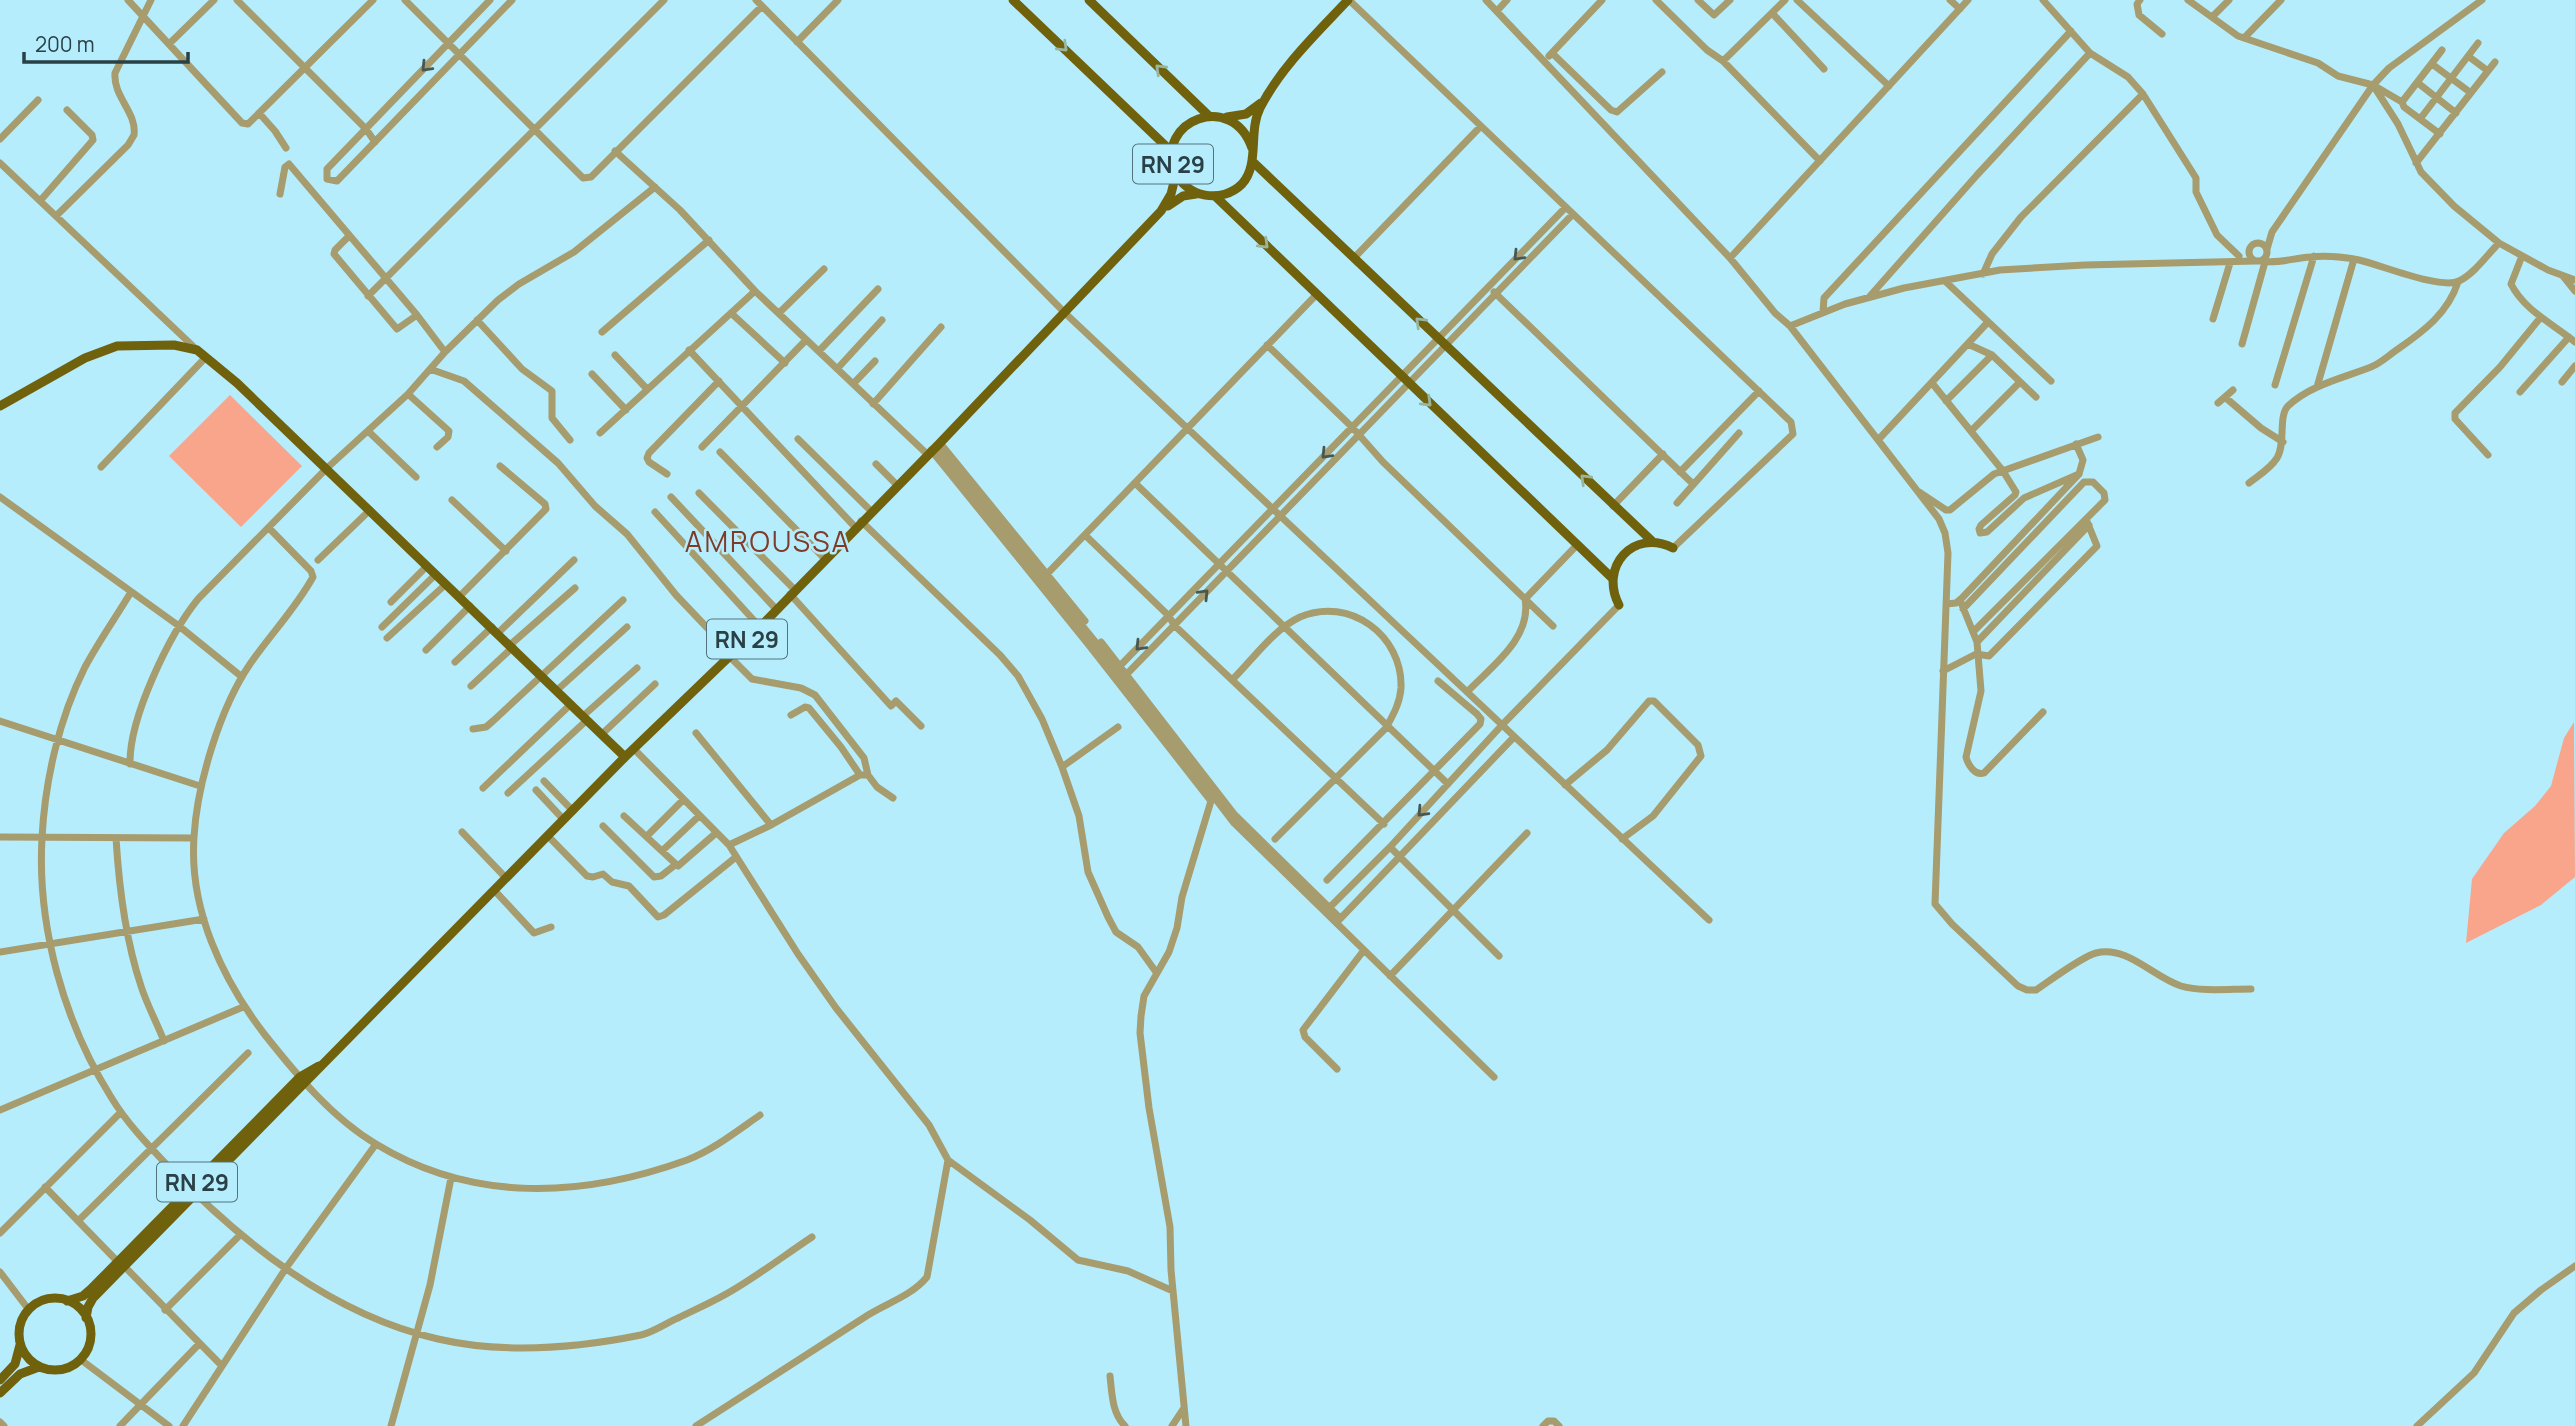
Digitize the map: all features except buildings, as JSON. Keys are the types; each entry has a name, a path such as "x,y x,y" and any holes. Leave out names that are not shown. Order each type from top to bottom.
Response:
{"main road":[{"path":"1013,0 1172,152"},
{"path":"1089,0 1209,116"},
{"name":"RN 29","path":"86,1318 93,1298 122,1264 303,1080 327,1061 625,757 760,627 1161,211 1183,196 1215,196 1233,191 1240,185 1246,178 1252,161 1254,123 1265,100 1289,66 1348,0"},
{"name":"RN 29","path":"1200,194 1182,183 1176,174 1172,152 1174,143 1184,128 1209,116 1246,114 1265,100"},
{"name":"RN 29","path":"1222,117 1242,128 1252,148"},
{"path":"1252,161 1613,506 1653,542 1673,548"},
{"name":"RN 29","path":"1161,211 1171,194 1176,174"},
{"path":"1215,196 1612,578"},
{"path":"0,406 85,358 117,346 174,345 197,350 370,510 625,757"},
{"path":"1619,605 1612,588 1612,578 1620,558 1637,545 1653,542"},
{"name":"RN 29","path":"67,1301 83,1296 122,1264"},
{"path":"0,1380 17,1360 20,1325 29,1310 45,1300 67,1301 80,1309 90,1332 90,1342 80,1359 68,1368 58,1370 39,1367 28,1359 20,1343"},
{"path":"0,1393 20,1374 39,1367"}],"street":[{"path":"128,0 242,122 248,124 373,0"},
{"path":"56,216 128,145 134,135 132,119 114,83 118,67 152,0"},
{"path":"169,44 214,0"},
{"path":"237,0 366,129 375,142"},
{"path":"405,0 458,56 583,178 591,177 762,6"},
{"path":"490,0 327,169 327,179 337,181 512,0"},
{"path":"368,296 664,0"},
{"path":"756,0 1065,313 1709,920"},
{"path":"797,42 838,0"},
{"path":"1348,0 1791,422 1793,434 1673,548"},
{"path":"1486,0 1730,258 1790,326 1939,519 1945,533 1948,553 1935,904 1952,924 2018,986 2027,990 2036,989 2094,953 2110,951 2179,985 2192,988 2251,989"},
{"path":"1497,11 1507,0"},
{"path":"1544,61 1602,0"},
{"path":"1656,0 1707,50 1723,61 1820,161"},
{"path":"1698,0 1714,15 1730,0"},
{"path":"1723,61 1785,0"},
{"path":"1797,0 1889,86"},
{"path":"1950,0 1960,9"},
{"path":"1730,258 1968,0"},
{"path":"2043,0 2091,53 2128,77 2143,94 2196,178 2196,192 2217,235 2239,256"},
{"path":"2140,0 2137,4 2139,15 2162,34"},
{"path":"2212,17 2229,0"},
{"path":"2244,38 2281,0"},
{"path":"2242,344 2261,261 2266,257 2272,232 2373,85 2389,68 2482,0"},
{"path":"2195,2 2244,38 2318,63 2338,76 2373,85 2402,102 2404,107 2440,134"},
{"path":"1772,13 1824,69"},
{"path":"1823,312 1824,298 2071,31"},
{"path":"2420,119 2478,43"},
{"path":"2402,102 2442,50"},
{"path":"1552,53 1611,110 1617,112 1662,72"},
{"path":"1869,297 1977,175 2091,53"},
{"path":"2468,56 2488,71"},
{"path":"2416,163 2495,62"},
{"path":"2432,64 2471,93"},
{"path":"2418,83 2456,113"},
{"path":"2373,85 2398,124 2421,172 2454,206 2499,243 2575,281"},
{"path":"1983,274 1992,254 2021,216 2143,94"},
{"path":"0,139 38,100"},
{"path":"40,201 93,140 92,135 67,110"},
{"path":"259,113 286,148"},
{"path":"1354,258 1481,126"},
{"path":"615,151 655,187 755,290 873,404 934,448 1045,576 1125,676 1234,823 1327,910 1364,950 1494,1077"},
{"path":"0,163 197,350"},
{"path":"280,194 285,167 289,164 348,237 417,315 444,352"},
{"path":"130,764 130,749 144,704 179,626 198,599 326,469 408,394 444,352 477,320 519,284 574,252 655,187"},
{"path":"1118,668 1566,207"},
{"path":"1125,676 1573,214"},
{"path":"2213,319 2227,263 2272,232"},
{"path":"348,237 334,254 397,329 417,315"},
{"path":"602,332 709,240"},
{"path":"2257,243 2263,244 2276,257 2287,260"},
{"path":"2249,482 2268,469 2278,456 2283,442 2286,407 2317,387 2374,365 2423,332 2445,309 2458,282 2499,243"},
{"path":"2249,249 2251,258 2261,261"},
{"path":"1790,326 1869,297 2000,270 2085,265 2227,263 2314,256 2354,260 2432,281 2458,282"},
{"path":"2275,385 2314,256"},
{"path":"2520,391 2572,339 2541,317 2515,291 2511,284 2522,256"},
{"path":"2317,387 2354,260"},
{"path":"779,313 824,269"},
{"path":"2563,276 2575,291"},
{"path":"1945,281 2051,381"},
{"path":"1489,286 1693,484"},
{"path":"819,351 878,289"},
{"path":"600,433 755,290"},
{"path":"1045,576 1315,295"},
{"path":"731,313 785,363"},
{"path":"2488,455 2455,419 2455,414 2500,367 2541,317"},
{"path":"477,320 522,369 552,391 552,418 570,440"},
{"path":"837,369 882,320"},
{"path":"1878,440 1988,322"},
{"path":"873,404 941,327"},
{"path":"702,447 806,340"},
{"path":"1968,344 1992,355 2036,397"},
{"path":"1267,345 1352,427 1383,462 1553,626"},
{"path":"689,350 858,524 1000,655 1018,676 1042,719 1062,767 1079,816 1088,872 1100,899 1116,932 1138,947 1156,972"},
{"path":"615,355 648,389"},
{"path":"1946,401 1992,355"},
{"path":"101,467 206,357"},
{"path":"853,384 876,361"},
{"path":"2562,382 2575,366"},
{"path":"430,369 464,381 558,463 595,506 627,534 676,595 752,679 801,688 815,695 864,758 864,775"},
{"path":"592,374 626,410"},
{"path":"667,474 649,462 649,453 719,381"},
{"path":"1971,431 2020,382"},
{"path":"1931,383 2003,471 2015,495 1981,526 1979,530 1983,534 2024,498 2079,474"},
{"path":"2218,403 2233,390"},
{"path":"1681,472 1759,391"},
{"path":"408,394 449,431 448,437 437,447"},
{"path":"2226,398 2283,442"},
{"path":"368,431 416,477"},
{"path":"1677,503 1738,433"},
{"path":"1918,492 1950,510 1986,479 2098,437"},
{"path":"798,439 871,511"},
{"path":"1946,604 1959,600 2079,474 2083,460 2076,444"},
{"path":"934,448 1210,802 1169,952 1143,996 1140,1033 1149,1108 1170,1227 1173,1291 1186,1426"},
{"path":"720,452 825,559"},
{"path":"1613,506 1663,454"},
{"path":"876,464 897,485"},
{"path":"460,596 546,509 545,504 500,466"},
{"path":"1963,609 2084,482 2089,481 2105,496 2087,522 1977,642"},
{"path":"1135,482 1448,784"},
{"path":"699,493 792,592 891,706 896,701 921,726"},
{"path":"0,497 179,626 242,677"},
{"path":"671,497 776,609"},
{"path":"452,500 506,551"},
{"path":"318,559 370,510"},
{"path":"655,512 760,627"},
{"path":"1943,671 1976,654 1989,656 2097,545 2087,522"},
{"path":"1973,632 2087,522"},
{"path":"269,528 311,570 313,577 242,677 211,751 200,786 194,863 204,919 218,958 243,1007 303,1080 338,1114 376,1144 426,1169 451,1178 485,1185 539,1190 623,1179 688,1159 728,1138 760,1115"},
{"path":"1085,535 1169,616 1174,625 1384,824"},
{"path":"1467,692 1519,636 1526,618 1525,599 1577,545"},
{"path":"455,663 574,560"},
{"path":"391,602 427,566"},
{"path":"382,627 435,575"},
{"path":"387,638 446,584"},
{"path":"471,686 575,588"},
{"path":"131,592 86,666 58,739 47,791 42,837 44,895 51,944 70,1013 95,1070 121,1112 194,1192 240,1235 286,1268 358,1311 441,1340 509,1348 579,1344 645,1334 730,1292 812,1237"},
{"path":"473,729 486,727 494,721 623,600"},
{"path":"1959,600 1977,642 1981,691 1966,757 1968,763 1976,772 1984,773 2043,712"},
{"path":"1327,910 1619,605"},
{"path":"426,650 470,606"},
{"path":"1233,679 1284,626 1302,616 1320,612 1356,615 1384,635 1399,667 1401,688 1397,707 1388,726 1275,839"},
{"path":"556,691 627,627"},
{"path":"508,793 637,668"},
{"path":"1327,880 1480,724 1481,719 1438,681"},
{"path":"602,734 654,684"},
{"path":"1565,785 1607,750 1649,701 1654,701 1698,745 1701,756 1653,816 1622,839"},
{"path":"483,789 570,704"},
{"path":"791,715 809,708 864,775 893,798"},
{"path":"0,721 200,786"},
{"path":"1062,767 1118,727"},
{"path":"696,733 771,825"},
{"path":"1338,921 1514,737"},
{"path":"634,749 729,845 798,954 836,1008 929,1125 948,1160 1078,1259 1128,1271 1173,1291"},
{"path":"729,845 864,775"},
{"path":"544,780 573,811"},
{"path":"536,790 564,820"},
{"path":"647,836 684,800"},
{"path":"624,816 675,865"},
{"path":"662,851 699,816"},
{"path":"603,826 654,877 680,865 716,833"},
{"path":"461,832 506,878"},
{"path":"1390,976 1527,833"},
{"path":"548,836 587,876 603,874 612,882 629,886 658,916 664,915 736,857"},
{"path":"0,837 194,838"},
{"path":"116,838 127,932 142,989 164,1041"},
{"path":"1390,847 1499,956"},
{"path":"495,891 534,933 551,927"},
{"path":"0,952 204,919"},
{"path":"1337,1069 1305,1037 1304,1027 1364,950"},
{"path":"0,1110 243,1007"},
{"path":"78,1221 248,1053"},
{"path":"0,1233 121,1112"},
{"path":"183,1426 286,1268 376,1144"},
{"path":"696,1426 876,1310 912,1292 920,1285 927,1277 948,1160"},
{"path":"391,1426 430,1284 451,1178"},
{"path":"45,1187 221,1365"},
{"path":"166,1310 240,1235"},
{"path":"2417,1426 2474,1373 2514,1313 2575,1266"},
{"path":"0,1272 29,1310"},
{"path":"120,1426 199,1344"},
{"path":"80,1359 169,1426"},
{"path":"1110,1376 1112,1401 1119,1420 1125,1426"},
{"path":"1172,1426 1184,1408"},
{"path":"1543,1426 1548,1420 1559,1426"},
{"path":"0,1422 4,1426"}],"shaded area":[{"path":"230,395 302,466 241,527 169,456"},
{"path":"2574,722 2575,877 2541,905 2466,943 2472,879 2504,833 2535,806 2551,786 2564,738"}],"district":[{"name":"AMROUSSA","path":"768,541"}]}
